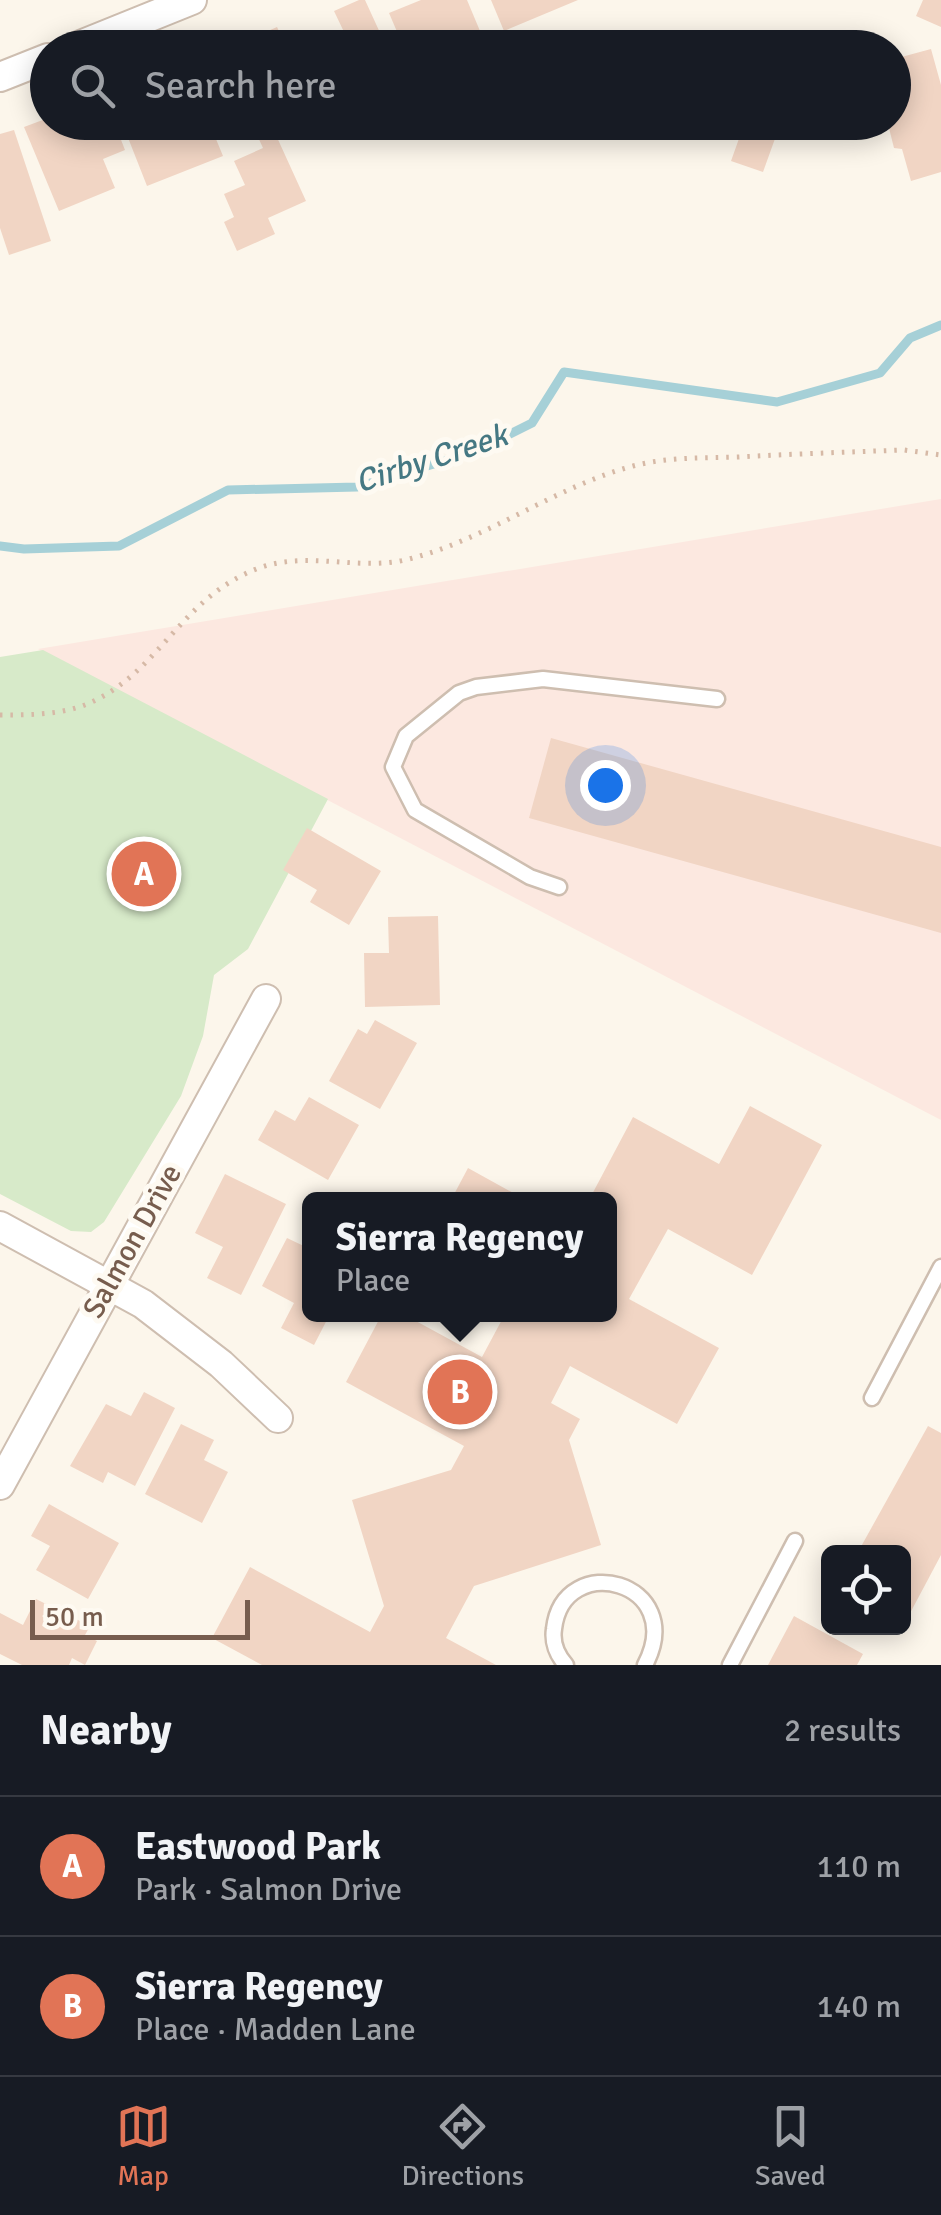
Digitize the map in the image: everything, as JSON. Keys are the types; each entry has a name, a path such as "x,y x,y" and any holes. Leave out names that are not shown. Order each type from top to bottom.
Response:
{"street":[{"path":"118,30 192,0"},
{"path":"0,77 30,65"},
{"name":"Salmon Drive","path":"0,1485 266,998"},
{"path":"0,1226 143,1304 221,1364 278,1418"}],"lane":[{"path":"559,887 530,877 414,810 394,767 406,736 459,694 476,687 543,679 716,699"},
{"path":"872,1398 941,1268"},
{"path":"730,1665 796,1541"},
{"path":"566,1665 553,1638 555,1618 565,1600 580,1587 600,1582 620,1584 637,1594 650,1609 656,1628 654,1648 645,1665"}],"path":[{"path":"0,716 52,713 98,700 127,680 200,603 225,585 262,567 304,559 380,564 414,558 452,545 602,476 675,458 904,450 941,456"}],"shaded area":[{"path":"941,499 941,1120 38,649"}],"green space":[{"path":"43,650 328,799 248,949 214,975 203,1036 181,1096 104,1222 91,1232 71,1231 0,1194 0,657"}],"building":[{"path":"365,0 379,30 343,30 334,11"},
{"path":"421,0 467,0 480,30 396,30 389,13"},
{"path":"491,0 578,0 506,30"},
{"path":"923,0 941,0 941,27 916,16"},
{"path":"931,49 941,85 941,172 911,181 902,149 894,148 892,140 911,140 911,54"},
{"path":"30,125 30,140 121,140 125,150 103,159 115,188 59,211 24,127"},
{"path":"14,130 51,241 9,255 0,228 0,134"},
{"path":"129,140 216,140 223,156 147,186"},
{"path":"259,140 278,140 306,201 268,218 275,234 237,251 224,222 234,217 224,194 245,185 234,161 263,148"},
{"path":"738,140 775,140 763,172 731,161"},
{"path":"551,738 941,847 941,933 529,818"},
{"path":"307,828 381,871 349,925 310,902 317,890 283,870"},
{"path":"438,916 440,1005 365,1007 364,953 389,953 388,917"},
{"path":"375,1020 417,1043 380,1109 329,1081 358,1029 367,1034"},
{"path":"309,1097 359,1125 328,1180 258,1140 275,1110 295,1121"},
{"path":"750,1106 822,1145 752,1275 668,1229 629,1299 719,1348 677,1424 570,1366 551,1403 580,1419 569,1440 601,1545 474,1586 446,1638 496,1665 262,1665 212,1638 250,1567 370,1632 384,1606 352,1500 451,1470 464,1446 346,1382 378,1322 418,1322 482,1357 501,1322 617,1322 617,1192 593,1192 633,1117 719,1164"},
{"path":"468,1168 512,1192 455,1192"},
{"path":"225,1174 286,1204 241,1295 207,1278 223,1247 195,1233"},
{"path":"287,1238 302,1245 302,1322 326,1322 314,1345 281,1328 294,1303 262,1286"},
{"path":"144,1392 175,1408 135,1486 108,1472 103,1483 70,1466 106,1404 131,1416"},
{"path":"181,1424 214,1440 204,1460 228,1472 202,1523 145,1494"},
{"path":"928,1426 941,1433 941,1555 911,1611 911,1545 862,1545"},
{"path":"49,1504 119,1543 88,1599 36,1570 50,1546 31,1536"},
{"path":"36,1599 90,1626 85,1635 97,1641 85,1665 72,1658 69,1665 22,1665 0,1654 0,1613 23,1625"},
{"path":"794,1616 821,1631 821,1635 828,1635 863,1654 857,1665 768,1665"}],"waterway":[{"name":"Cirby Creek","path":"0,546 119,546 228,490 357,487 474,452 532,423 564,372 777,402 880,373 910,338 941,325"}],"place":[{"name":"Eastwood Park","path":"144,874"},
{"name":"Sierra Regency","path":"460,1392"}]}
